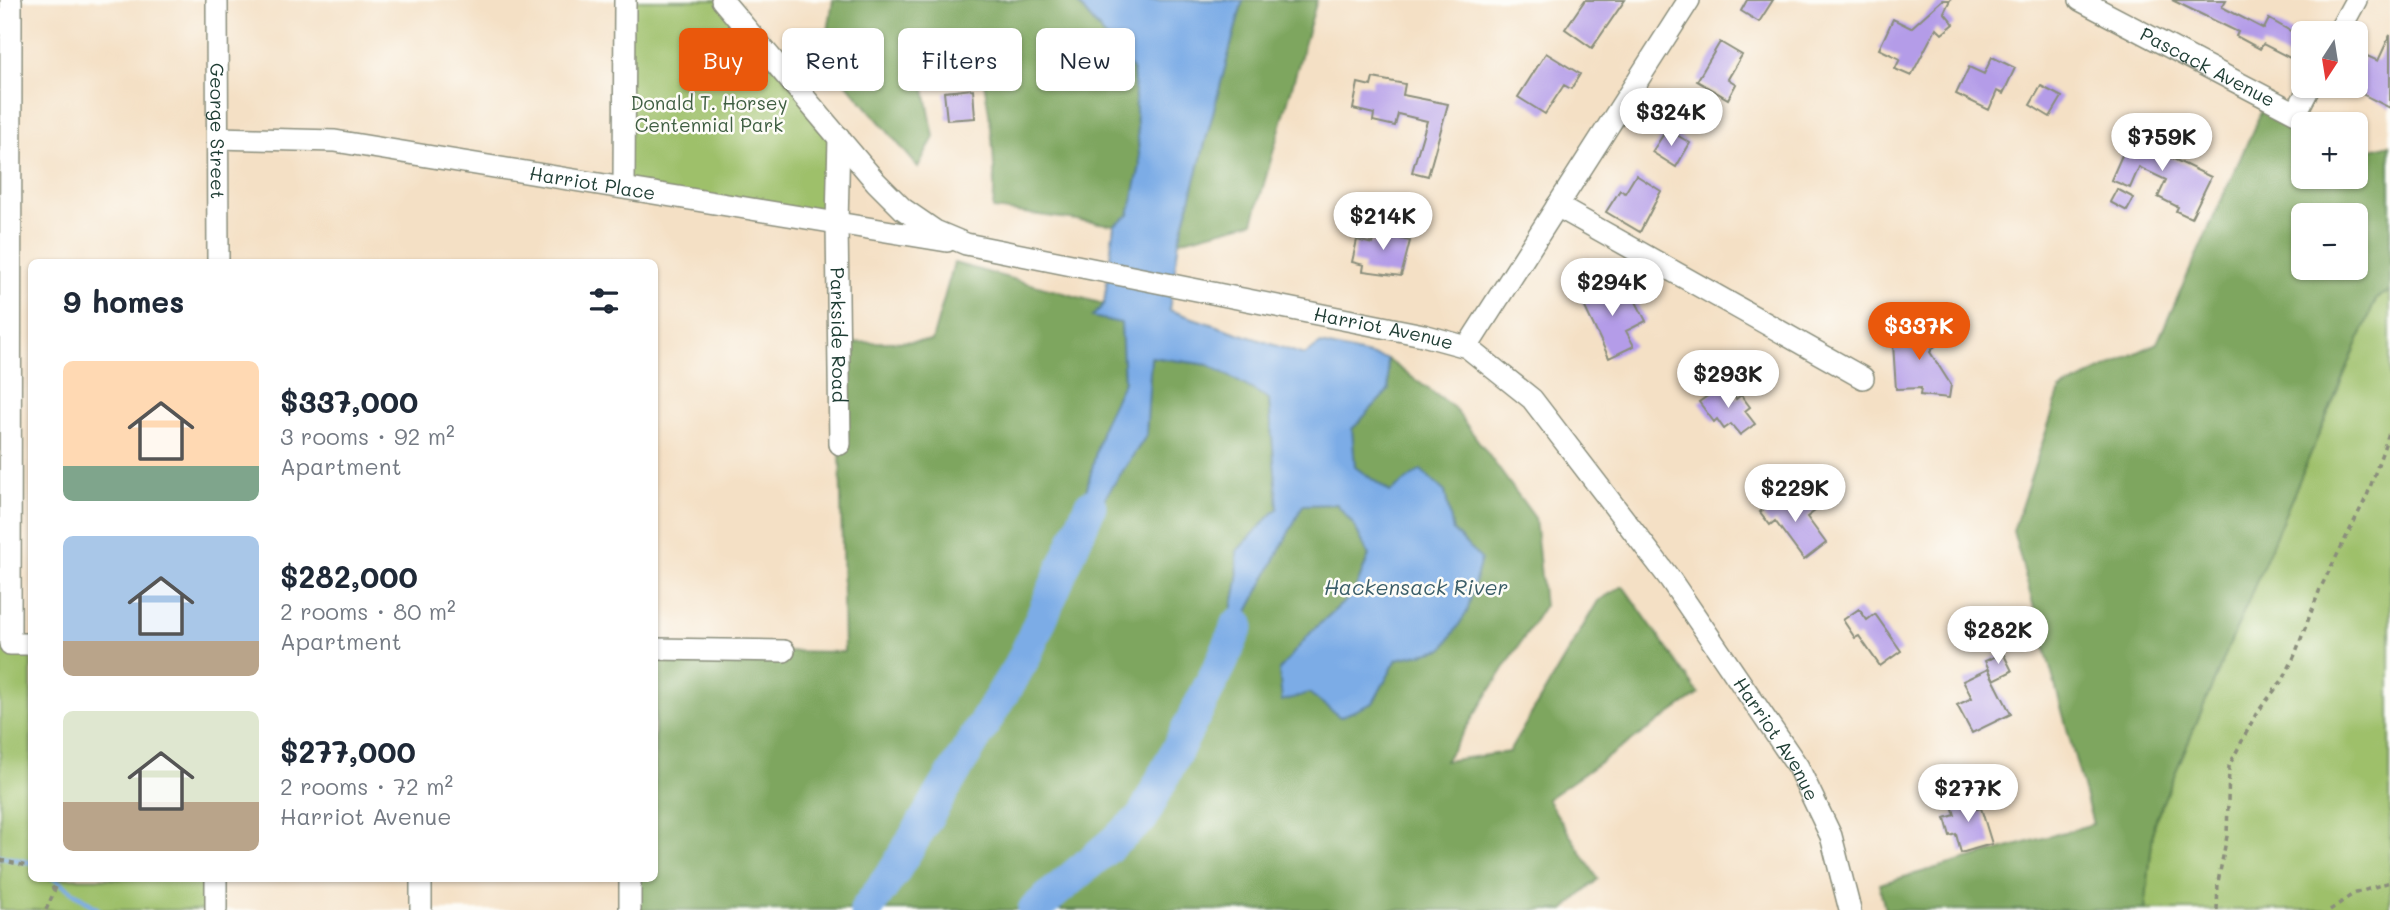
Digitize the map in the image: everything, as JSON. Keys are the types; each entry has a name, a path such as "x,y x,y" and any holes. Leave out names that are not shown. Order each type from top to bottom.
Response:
{"street":[{"path":"11,0 21,644"},
{"name":"George Street","path":"217,0 218,259"},
{"path":"624,186 625,0"},
{"name":"Harriot Avenue","path":"722,0 876,182 903,209 934,231 967,244 1467,347 1532,398 1563,435 1670,579 1784,746 1818,806 1831,836 1850,910"},
{"path":"1467,347 1689,0"},
{"name":"Pascack Avenue","path":"2080,0 2296,113 2304,98"},
{"path":"2345,21 2356,0"},
{"name":"Parkside Road","path":"839,137 837,224 840,444"},
{"name":"Harriot Place","path":"218,138 335,141 967,244"},
{"path":"1557,206 1863,378"},
{"path":"658,649 784,651"},
{"path":"216,882 216,910"},
{"path":"421,882 421,910"},
{"path":"630,882 630,910"}],"path":[{"path":"2217,910 2218,882 2227,836 2229,766 2256,714 2284,678 2320,589 2367,496 2390,430"},
{"path":"0,860 28,866"},
{"path":"49,882 54,890"},
{"path":"46,910 58,882"},
{"path":"2330,910 2353,894 2390,882"}],"green space":[{"name":"Donald T. Horsey Centennial Park","path":"625,0 722,0 746,28 679,28 679,91 768,91 768,54 782,70 782,91 800,91 839,137 837,224 624,186"},
{"path":"833,0 1075,0 1098,28 1036,28 1036,91 1135,91 1140,166 1129,215 1114,225 993,209 993,145 986,91 1022,91 1022,28 898,28 898,91 925,91 934,137 918,167 853,91 884,91 884,28 829,28"},
{"path":"1243,0 1317,0 1253,222 1179,241"},
{"path":"2266,101 2291,116 2291,189 2368,189 2368,150 2390,144 2390,292 2377,297 2154,823 2145,910 1885,910 1879,884 2093,824 2013,531 2060,390 2157,343"},
{"path":"954,263 1104,304 1093,317 1121,323 1124,381 1103,425 1073,544 1146,436 1151,357 1209,365 1269,399 1278,509 1237,551 1238,581 1222,661 1302,505 1337,504 1354,525 1369,555 1354,593 1313,630 1309,693 1373,703 1397,659 1443,649 1480,559 1453,531 1445,492 1390,492 1355,467 1352,429 1389,390 1387,359 1454,408 1535,518 1544,606 1445,761 1509,752 1598,601 1623,586 1699,694 1547,799 1598,879 1564,910 630,910 630,882 658,882 658,649 844,652 838,343 932,341"},
{"path":"2390,292 2390,910 2145,910 2154,823 2377,297"},
{"path":"0,648 28,648 28,882 210,882 210,910 0,910"}],"water":[{"name":"Hackensack River","path":"1075,0 1243,0 1179,241 1169,310 1304,355 1321,344 1387,359 1389,390 1352,429 1355,467 1390,492 1421,470 1445,492 1453,531 1481,559 1467,612 1443,649 1397,659 1373,703 1340,717 1309,693 1282,701 1279,670 1313,630 1354,593 1369,555 1354,525 1337,504 1303,505 1221,664 1238,581 1237,551 1278,508 1269,399 1209,365 1151,357 1146,436 1072,547 1103,425 1124,381 1121,323 1092,317 1104,304 1114,225 1129,215 1140,166 1135,91 1135,28 1098,28"}],"building":[{"path":"1585,0 1625,0 1592,48 1565,29"},
{"path":"1747,0 1773,0 1759,22 1741,11"},
{"path":"1942,0 1950,0 1944,12 1954,24 1942,34 1936,28 1911,76 1895,69 1900,59 1879,49 1893,19 1911,28"},
{"path":"2172,0 2226,0 2222,7 2264,29 2269,19 2291,31 2291,58 2263,44 2260,49 2236,36 2238,32"},
{"path":"2390,35 2390,108 2368,97 2368,56 2378,61"},
{"path":"1720,42 1742,55 1728,79 1736,84 1728,99 1697,81"},
{"path":"1546,53 1580,74 1571,89 1564,85 1545,114 1518,97"},
{"path":"1992,57 2015,68 2003,94 1997,91 1989,110 1956,94 1969,67 1984,74"},
{"path":"1373,78 1405,84 1403,95 1448,104 1428,176 1412,172 1427,121 1398,114 1395,126 1373,121 1374,114 1353,109 1358,83 1371,86"},
{"path":"2041,86 2062,97 2050,117 2030,105"},
{"path":"973,91 975,118 947,120 944,92"},
{"path":"2134,128 2151,135 2148,140 2165,148 2163,154 2211,177 2191,218 2176,211 2178,207 2158,197 2166,180 2139,167 2130,188 2111,180"},
{"path":"1667,129 1690,143 1676,167 1652,152"},
{"path":"1636,175 1661,191 1640,232 1606,212 1620,190 1625,193"},
{"path":"2117,189 2134,198 2127,211 2110,202"},
{"path":"1389,224 1403,227 1401,239 1410,241 1401,276 1363,271 1364,265 1352,262 1357,240 1373,244 1376,231 1387,233"},
{"path":"1605,282 1614,301 1631,292 1646,321 1626,331 1634,346 1609,358 1579,295"},
{"path":"1914,318 1940,340 1930,352 1951,385 1949,398 1920,395 1921,388 1896,389 1893,344"},
{"path":"1725,384 1736,399 1741,395 1750,407 1745,411 1755,424 1740,435 1731,424 1724,429 1717,419 1714,422 1699,402"},
{"path":"1786,493 1794,504 1805,496 1815,511 1807,517 1826,543 1804,560 1775,521 1770,525 1760,512"},
{"path":"1859,609 1867,620 1875,614 1901,651 1880,666 1859,636 1855,638 1843,620"},
{"path":"2003,653 2012,671 1994,680 1985,661"},
{"path":"1988,669 2011,714 1972,733 1957,705 1972,698 1963,681"},
{"path":"1972,792 1977,809 1981,808 1992,844 1961,853 1956,834 1950,836 1945,818 1955,815 1950,799"}],"waterway":[{"path":"866,910 894,871 1024,658 1090,506"},
{"name":"Hackensack River","path":"1034,910 1142,818 1221,664 1238,624"},
{"path":"0,856 28,862"},
{"path":"59,882 99,910"}]}
